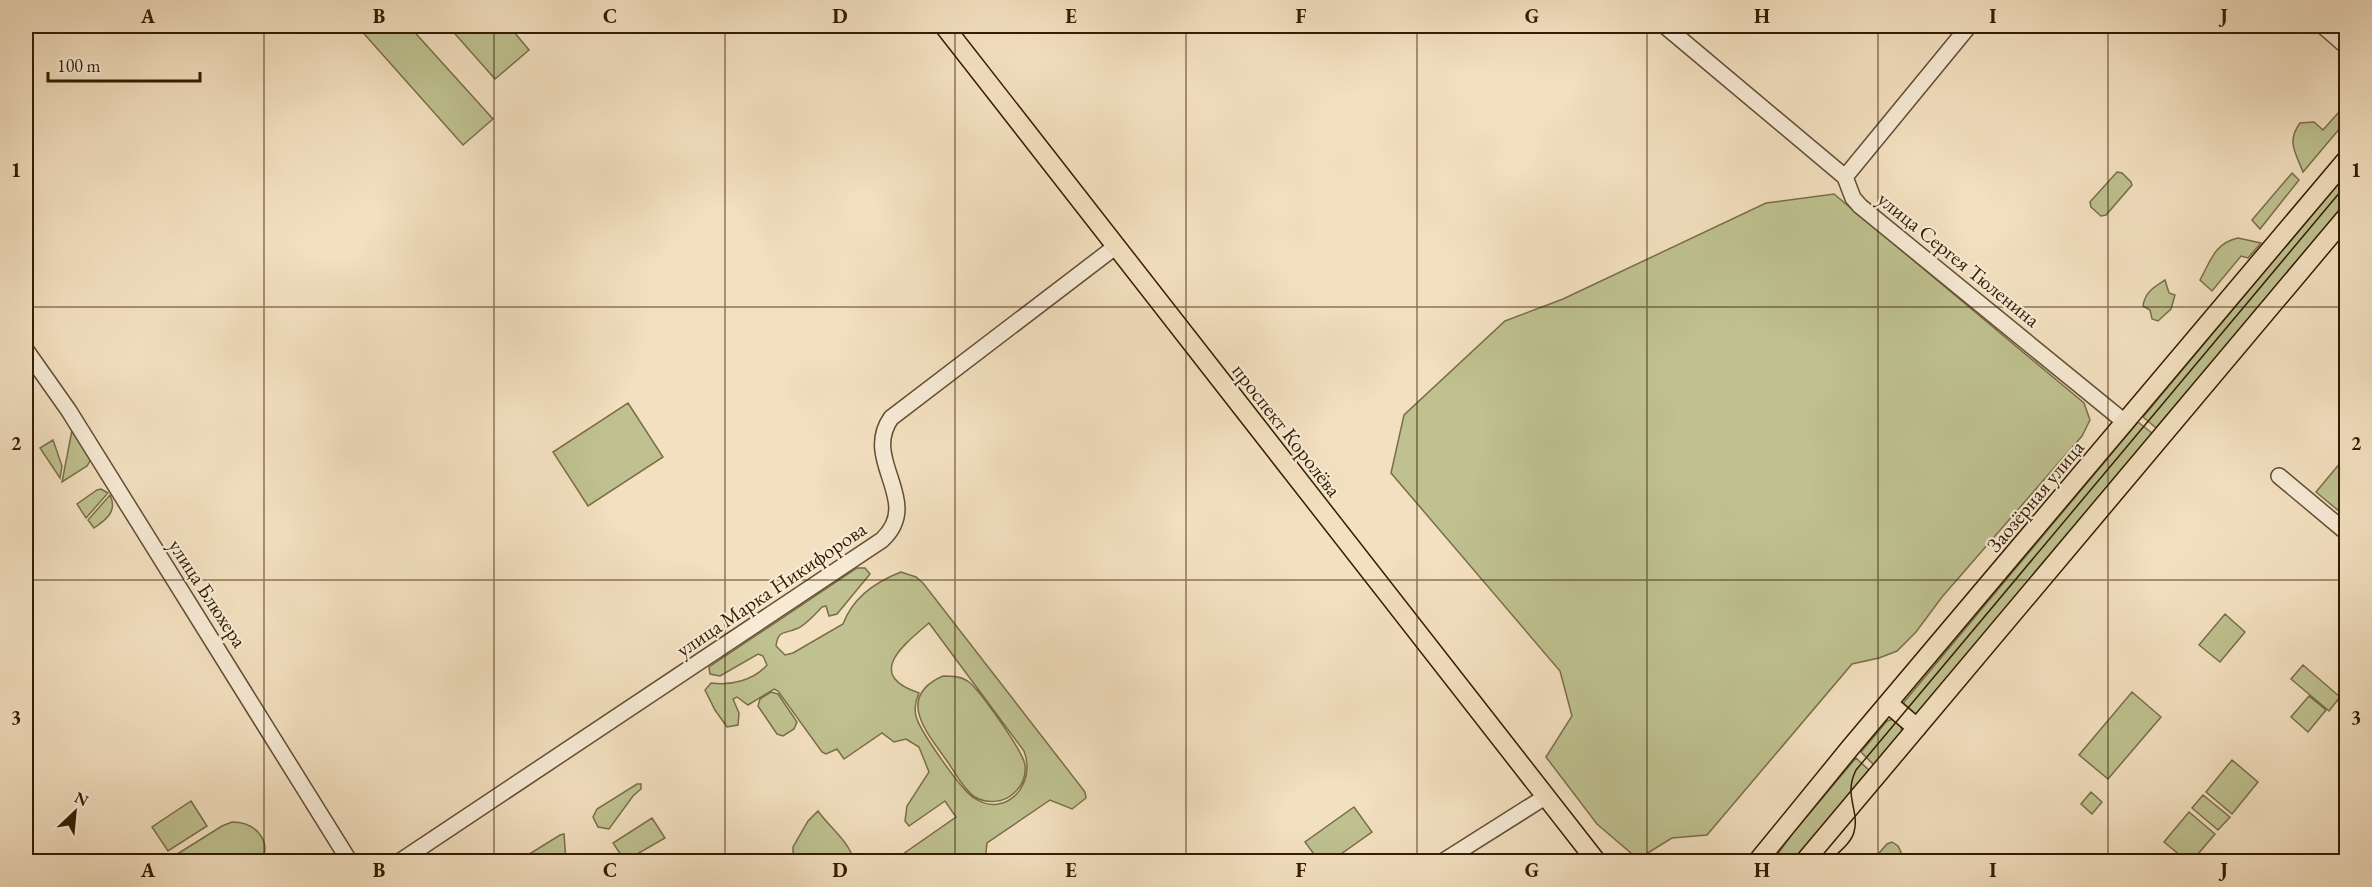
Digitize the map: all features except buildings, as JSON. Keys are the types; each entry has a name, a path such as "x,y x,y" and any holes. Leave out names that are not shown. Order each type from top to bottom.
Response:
{"main road":[{"name":"проспект Королёва","path":"944,26 1596,861"},
{"name":"Заозёрная улица","path":"1757,861 2346,160"},
{"path":"1804,861 2346,216"},
{"path":"1889,704 1917,728"}],"street":[{"name":"улица Сергея Тюленина","path":"1665,26 1845,177 1853,198 1860,206 2127,423"},
{"path":"1845,177 1969,26"},
{"path":"2323,26 2346,46"},
{"name":"улица Марка Никифорова","path":"399,861 882,540 893,529 897,507 896,493 882,457 885,430 891,418 1115,247"},
{"name":"улица Блюхера","path":"26,350 72,415 350,861"},
{"path":"2279,476 2346,532"},
{"path":"1442,861 1545,797"}],"green space":[{"path":"409,26 493,119 463,145 358,27"},
{"path":"448,26 509,26 529,50 495,79"},
{"path":"2346,104 2346,121 2303,172 2293,142 2300,123 2314,122 2323,130"},
{"path":"2117,172 2122,173 2132,185 2106,215 2101,216 2091,207 2090,202"},
{"path":"2292,173 2299,180 2260,229 2252,220"},
{"path":"2346,174 2346,203 2156,428 2143,417"},
{"path":"1834,194 2084,403 2090,420 2082,436 1942,597 1916,632 1897,651 1852,664 1707,835 1672,838 1638,859 1597,824 1546,757 1572,716 1560,671 1391,473 1404,415 1505,321 1563,299 1766,203"},
{"path":"2238,238 2261,243 2248,258 2241,256 2212,291 2200,280 2219,248 2230,240"},
{"path":"2165,280 2169,293 2175,295 2171,309 2158,321 2152,319 2150,310 2143,306 2148,293"},
{"path":"628,403 663,457 588,506 553,452"},
{"path":"2138,422 2152,433 1919,714 1914,715 1904,707 1904,702"},
{"path":"73,425 91,459 87,466 62,482"},
{"path":"53,440 62,466 60,478 40,448"},
{"path":"2346,456 2346,517 2316,492"},
{"path":"101,489 108,493 86,518 77,504"},
{"path":"110,495 112,510 94,528 88,520"},
{"path":"857,568 865,568 870,574 837,614 829,616 826,606 822,607 803,625 778,637 776,646 785,655 793,653 843,624 847,614 859,598 882,581 901,572 916,577 1085,792 1086,798 1072,809 1050,800 987,843 985,861 893,861 956,817 945,801 909,826 905,821 907,806 929,772 919,747 906,739 894,742 882,733 844,759 837,749 826,754 822,752 778,691 774,689 748,705 737,697 733,699 739,713 738,725 727,727 705,690 711,683 726,684 742,681 756,675 767,665 763,656 758,654 720,676 710,674 709,667","holes":["929,623 1024,751 1027,764 1026,776 1015,795 997,804 986,803 968,793 951,773 919,723 915,710 919,693 903,686 894,678 891,669 894,660 908,641"]},
{"path":"2225,614 2245,632 2220,662 2199,645"},
{"path":"2303,665 2340,697 2329,711 2291,679"},
{"path":"943,676 953,676 969,682 1017,747 1025,765 1025,773 1017,790 1005,799 985,801 971,794 924,727 918,705 921,694 929,685"},
{"path":"771,692 778,694 797,722 794,729 783,736 777,734 758,706 760,699"},
{"path":"2132,692 2161,717 2108,779 2079,755"},
{"path":"2309,696 2326,710 2308,732 2291,717"},
{"path":"1893,719 1901,725 1902,734 1875,766 1861,752 1887,721"},
{"path":"1856,758 1870,771 1794,861 1772,862 1793,833"},
{"path":"2232,760 2258,782 2232,814 2206,792"},
{"path":"637,784 641,784 641,789 633,796 609,829 598,827 593,817 597,809"},
{"path":"2091,792 2102,802 2092,814 2081,804"},
{"path":"2203,795 2230,817 2218,830 2192,808"},
{"path":"191,801 207,826 168,851 152,827"},
{"path":"1354,807 1372,832 1331,861 1319,861 1305,842"},
{"path":"818,811 844,841 854,861 799,861 793,852 793,847 808,821"},
{"path":"2189,812 2215,834 2192,861 2187,861 2164,842"},
{"path":"652,818 665,838 625,861 613,843"},
{"path":"232,822 247,825 259,833 265,846 262,861 166,861 222,826"},
{"path":"564,834 566,861 518,861 560,835"},
{"path":"1892,842 1901,852 1895,861 1872,861 1887,844"}],"tram line":[{"path":"1829,862 1847,844 1854,832 1855,817 1851,788 1856,770 2346,185"}]}
